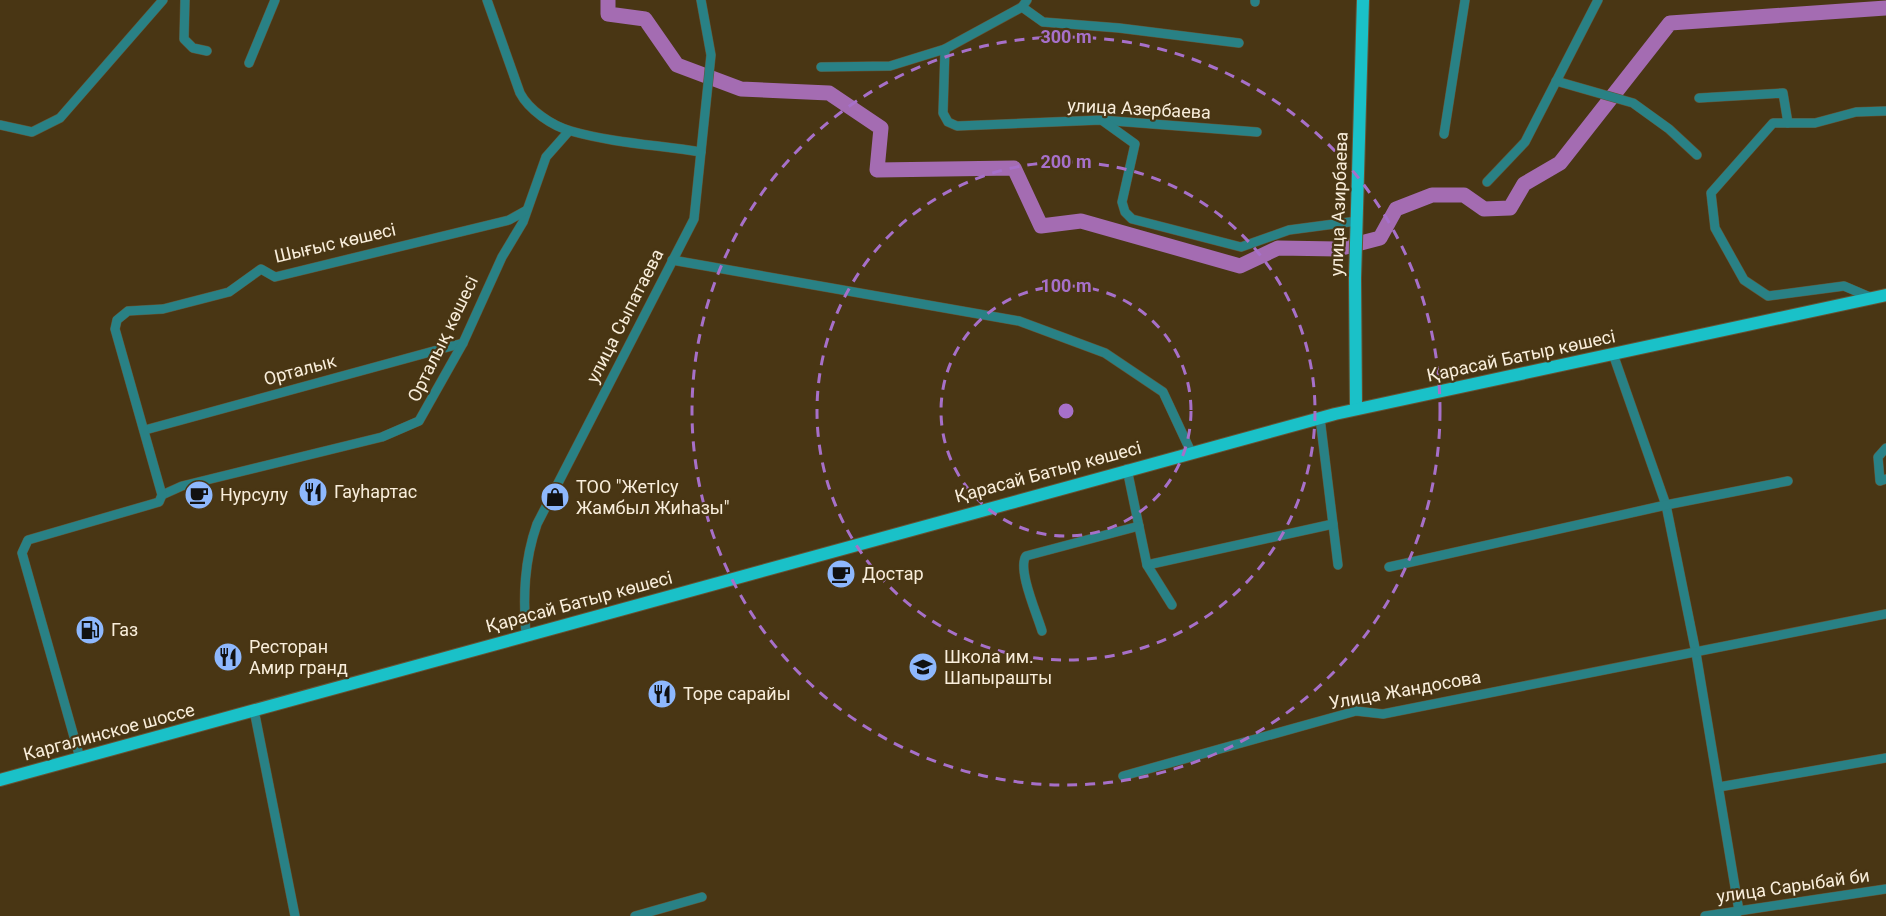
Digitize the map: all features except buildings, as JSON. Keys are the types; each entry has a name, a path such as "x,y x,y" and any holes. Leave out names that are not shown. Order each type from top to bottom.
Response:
{"main road":[{"name":"улица Азирбаева","path":"1356,409 1355,278 1363,0"},
{"name":"Қарасай Батыр көшесі","path":"228,718 1127,469 1320,418 1886,295"},
{"name":"Каргалинское шоссе","path":"0,780 228,718"}],"street":[{"path":"0,124 32,132 60,118 163,0"},
{"path":"185,0 184,39 193,48 207,51"},
{"path":"249,63 275,0"},
{"path":"488,0 526,104 534,111 569,131 701,152"},
{"name":"улица Сыпатаева","path":"526,635 523,598 529,548 537,524 694,219 710,67 708,33 701,0"},
{"path":"1444,134 1465,0"},
{"path":"1487,182 1525,142 1598,0"},
{"path":"821,67 890,66 945,49 1025,4 1043,22 1119,28 1239,43"},
{"name":"улица Азербаева","path":"945,49 943,113 948,122 957,126 1101,120 1257,132"},
{"path":"1556,81 1633,103 1670,129 1697,155"},
{"path":"1699,98 1784,93 1788,123"},
{"path":"1872,298 1845,286 1768,296 1744,280 1715,228 1711,193 1773,123 1815,123 1856,112 1886,111"},
{"path":"1101,120 1135,144 1122,202 1125,212 1132,219 1241,247 1289,230 1357,225"},
{"name":"Орталық көшесі","path":"80,759 22,553 23,545 28,540 154,505 159,502 162,495 182,486 404,430 423,416 463,343 493,274 518,234 546,158 569,131"},
{"name":"Шығыс көшесі","path":"145,430 116,329 117,320 122,314 128,311 172,307 229,292 261,269 275,277 509,220 527,210"},
{"path":"672,260 1018,321 1105,352 1163,392 1191,452"},
{"name":"Орталык","path":"145,430 463,343"},
{"path":"1613,354 1666,505 1696,653 1719,787 1736,914"},
{"path":"1320,418 1338,566"},
{"path":"145,430 162,495"},
{"path":"1886,448 1878,457 1880,481 1886,479"},
{"path":"1127,469 1147,565 1172,605"},
{"path":"1389,567 1666,505 1788,482"},
{"path":"1147,565 1333,524"},
{"path":"1042,631 1023,572 1022,561 1026,556 1139,526"},
{"name":"Улица Жандосова","path":"1123,776 1356,711 1383,714 1886,614"},
{"path":"254,710 296,916"},
{"path":"1719,787 1886,758"},
{"name":"улица Сарыбай би","path":"1705,916 1736,914 1886,889"},
{"path":"635,916 702,897"}],"waterway":[{"path":"608,0 608,14 645,19 677,65 741,89 829,93 881,128 877,170 1014,168 1041,226 1081,221 1240,266 1278,248 1338,249 1380,238 1396,209 1432,195 1464,195 1484,209 1510,208 1524,184 1560,163 1670,23 1886,8"}],"place":[{"name":"Гауhартас","path":"313,492"},
{"name":"Нурсулу","path":"199,495"},
{"name":"ТОО \"ЖетIсу Жамбыл Жиhазы\"","path":"555,497"},
{"name":"Достар","path":"841,574"},
{"name":"Газ","path":"90,630"},
{"name":"Ресторан Амир гранд","path":"228,657"},
{"name":"Школа им. Шапырашты","path":"923,667"},
{"name":"Торе сарайы","path":"662,694"}]}
